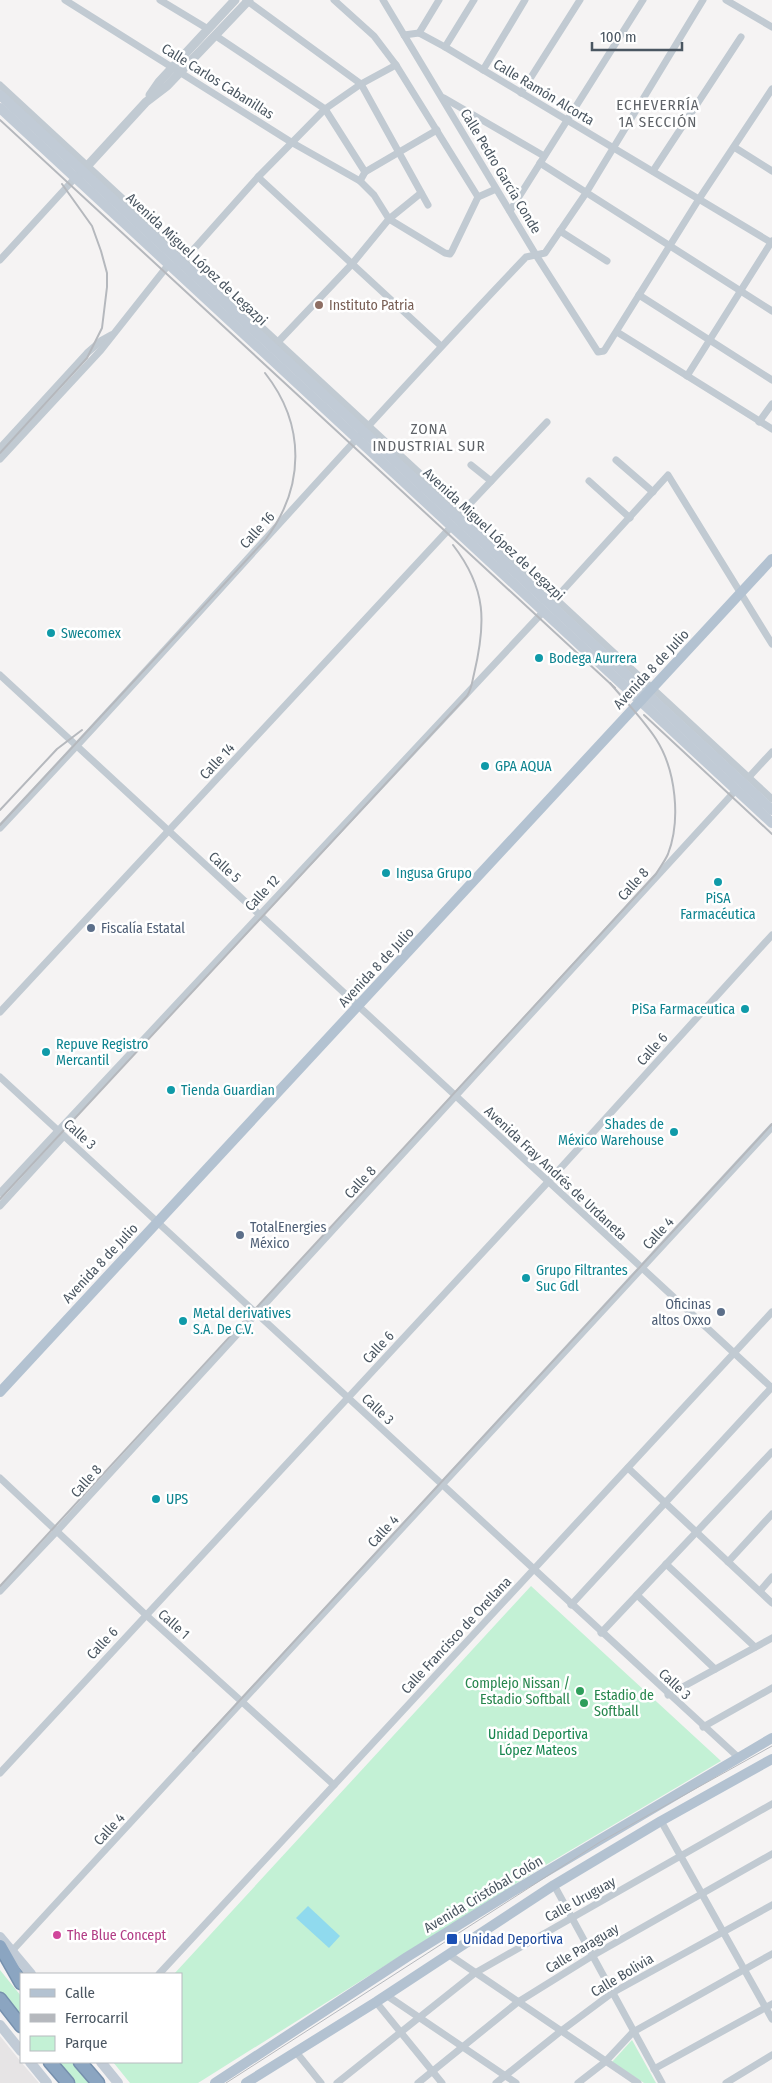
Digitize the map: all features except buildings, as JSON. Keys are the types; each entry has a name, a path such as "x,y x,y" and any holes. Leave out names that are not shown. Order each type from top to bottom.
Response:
{"highway":[{"path":"0,1946 20,1981"},
{"path":"0,1963 20,1988"},
{"path":"0,1999 20,2025"},
{"path":"51,2063 68,2083"},
{"path":"81,2063 97,2082"}],"main road":[{"name":"Avenida Miguel López de Legazpi","path":"0,95 81,172 169,264 363,432 451,526 543,612 647,695 736,790 772,810"},
{"name":"Avenida Miguel López de Legazpi","path":"0,108 81,172 184,260 363,432 647,695 756,802 772,823"},
{"name":"Avenida 8 de Julio","path":"0,1392 772,560"},
{"name":"Avenida Cristóbal Colón","path":"215,2083 485,1908 772,1738"},
{"name":"Avenida Cristóbal Colón","path":"246,2083 376,2002 554,1885 661,1821 771,1761"},
{"path":"0,1937 30,1973"},
{"path":"0,2025 20,2050"},
{"path":"31,2063 47,2083"},
{"path":"102,2063 118,2083"}],"street":[{"name":"Calle Carlos Cabanillas","path":"64,0 291,142 360,181 374,194 389,219"},
{"path":"160,0 208,29"},
{"path":"0,260 146,102 167,86 177,69 208,29 235,0"},
{"path":"334,0 374,36 396,65 478,197"},
{"name":"Calle Pedro García Conde","path":"383,0 444,98 536,255 596,350 600,352 604,350 616,332"},
{"path":"404,35 414,32 418,33 439,0"},
{"path":"445,47 474,0"},
{"path":"483,70 525,0"},
{"path":"521,93 580,0"},
{"path":"510,211 643,0"},
{"name":"Calle 16","path":"0,828 441,346 526,257 545,253 586,193 703,0"},
{"path":"726,0 772,26"},
{"path":"177,69 216,36 248,1 361,84 428,205"},
{"name":"Calle Ramón Alcorta","path":"418,33 445,47 772,242"},
{"path":"216,36 325,109 365,172"},
{"path":"653,171 742,37"},
{"path":"184,260 258,177 325,109 361,84 396,65"},
{"name":"Avenida Miguel López de Legazpi","path":"0,85 81,172"},
{"path":"772,89 770,98 699,199 616,332 772,429"},
{"path":"444,98 544,156"},
{"path":"360,181 365,172 436,130"},
{"path":"734,147 772,172"},
{"path":"540,163 772,311"},
{"path":"258,177 441,346"},
{"path":"389,219 445,253 450,254 478,197 496,188"},
{"path":"278,342 352,264 389,219 421,192"},
{"path":"560,230 607,261"},
{"path":"687,376 772,242"},
{"name":"Avenida Miguel López de Legazpi","path":"184,260 278,342 363,432 462,512 555,599 647,695 749,777 772,799"},
{"path":"0,459 114,334 169,264"},
{"path":"639,295 772,380"},
{"path":"0,448 87,353 102,340 114,334"},
{"path":"759,422 772,404"},
{"path":"462,512 547,422"},
{"path":"616,460 653,492"},
{"path":"471,465 491,482"},
{"path":"555,599 668,475 772,644"},
{"path":"589,481 630,518"},
{"name":"Calle 14","path":"0,1012 451,526"},
{"name":"Calle 12","path":"0,1193 543,612"},
{"name":"Calle 5","path":"0,675 456,1097"},
{"path":"749,777 772,752"},
{"name":"Calle 8","path":"0,1591 456,1097 736,790"},
{"name":"Calle 6","path":"0,1773 548,1182 772,935"},
{"name":"Calle 3","path":"0,1077 738,1758"},
{"name":"Avenida Fray Andrés de Urdaneta","path":"456,1097 772,1388"},
{"name":"Calle 4","path":"12,1951 772,1127"},
{"path":"0,1206 64,1136"},
{"name":"Calle Francisco de Orellana","path":"160,1973 772,1312"},
{"path":"571,1605 772,1388"},
{"path":"601,1633 772,1452"},
{"path":"628,1468 772,1603"},
{"name":"Calle 1","path":"0,1478 146,1615 334,1785"},
{"path":"728,1562 772,1514"},
{"path":"666,1564 755,1647"},
{"path":"760,1591 772,1578"},
{"path":"637,1595 715,1669"},
{"path":"668,1695 772,1638"},
{"path":"703,1727 772,1688"},
{"name":"Calle Uruguay","path":"337,2083 475,1973 772,1804"},
{"path":"661,1821 744,1969 769,2006 772,2019"},
{"name":"Calle Paraguay","path":"418,2083 518,2002 592,1956 772,1854"},
{"path":"554,1885 662,2083"},
{"name":"Calle Bolivia","path":"496,2083 612,1993 772,1905"},
{"path":"448,1954 638,2083"},
{"path":"578,2083 605,2062 633,2032 772,1954"},
{"path":"386,1995 516,2083"},
{"path":"376,2002 442,2083"},
{"path":"654,2069 769,2006"},
{"path":"296,2052 321,2083"},
{"path":"726,2083 772,2055"}],"shaded area":[{"path":"0,2036 20,2063 39,2083 0,2083"}],"green space":[{"name":"Unidad Deportiva López Mateos","path":"531,1586 721,1761 544,1866 198,2083 130,2083 114,2063 182,2063 182,1973 175,1973"},
{"path":"0,1970 20,1995 20,2018 0,1992"},
{"path":"632,2040 656,2083 644,2083 612,2062"},
{"path":"57,2063 76,2063 92,2083 74,2083"}],"water":[{"path":"308,1906 340,1936 329,1948 296,1918"}],"tram line":[{"path":"226,2083 600,1842 772,1746"}],"railway":[{"path":"0,120 615,688"},
{"path":"0,453 87,358 102,328 107,273 101,251 92,226 62,184"},
{"path":"0,825 265,540 278,520 288,499 293,478 294,435 288,414 278,393 265,373"},
{"path":"0,1199 467,696 472,685 481,639 481,607 472,577 453,545"},
{"path":"0,1586 656,874 667,857 672,841 675,811 672,780 663,751 656,739 640,717 610,683"},
{"path":"644,715 772,834"},
{"path":"0,810 57,749 82,730"},
{"path":"193,1751 772,1124"}],"place":[{"name":"Instituto Patria","path":"319,305"},
{"name":"Swecomex","path":"51,633"},
{"name":"Bodega Aurrera","path":"539,658"},
{"name":"GPA AQUA","path":"485,766"},
{"name":"Ingusa Grupo","path":"386,873"},
{"name":"PiSA Farmacéutica","path":"718,882"},
{"name":"Fiscalía Estatal","path":"91,928"},
{"name":"PiSa Farmaceutica","path":"745,1009"},
{"name":"Repuve Registro Mercantil","path":"46,1052"},
{"name":"Tienda Guardian","path":"171,1090"},
{"name":"Shades de México Warehouse","path":"674,1132"},
{"name":"TotalEnergies México","path":"240,1235"},
{"name":"Grupo Filtrantes Suc Gdl","path":"526,1278"},
{"name":"Oficinas altos Oxxo","path":"721,1312"},
{"name":"Metal derivatives S.A. De C.V.","path":"183,1321"},
{"name":"UPS","path":"156,1499"},
{"name":"Complejo Nissan / Estadio Softball","path":"580,1691"},
{"name":"Estadio de Softball","path":"584,1703"},
{"name":"The Blue Concept","path":"57,1935"},
{"name":"Unidad Deportiva","path":"452,1939"}],"district":[{"name":"ECHEVERRÍA 1A SECCIÓN","path":"658,114"},
{"name":"ZONA INDUSTRIAL SUR","path":"429,438"}]}
